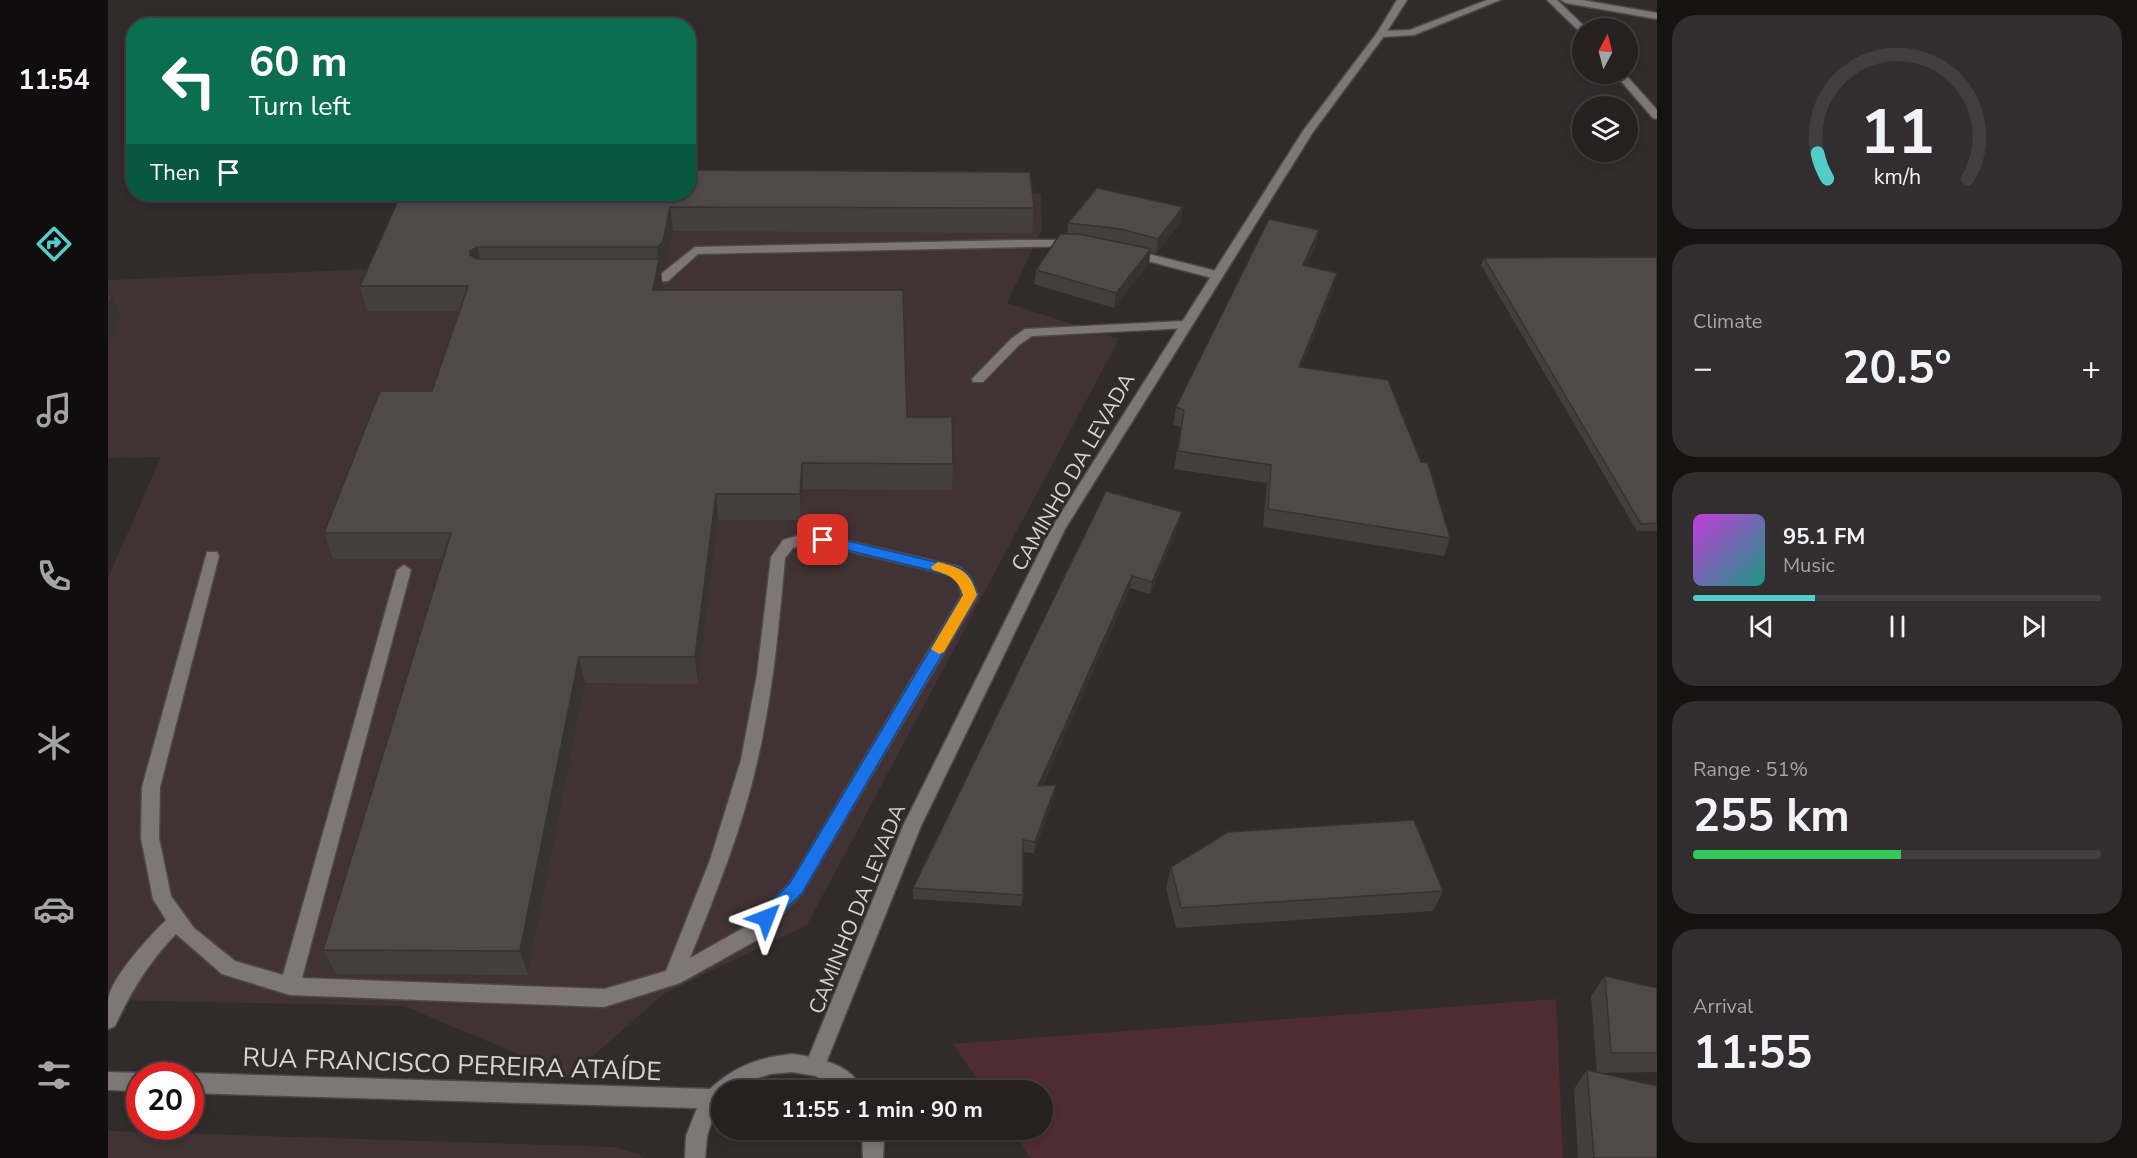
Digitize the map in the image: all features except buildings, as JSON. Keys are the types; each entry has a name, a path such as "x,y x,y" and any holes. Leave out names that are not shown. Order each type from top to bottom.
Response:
{"street":[{"name":"CAMINHO DA LEVADA","path":"815,1066 912,826 1058,529 1184,325 1308,131 1381,34 1402,0"},
{"path":"1381,34 1412,33 1495,0"},
{"path":"1552,0 1572,19"},
{"path":"1566,0 1657,16"},
{"path":"1629,84 1657,116"},
{"path":"630,278 664,278 695,251 1021,243 1088,245"},
{"path":"1119,250 1216,275"},
{"path":"978,379 1015,342 1029,332 1184,325"},
{"path":"212,556 151,787 150,838 162,899 187,934 229,968 290,986 604,998 673,977 752,933 796,888 970,595 966,582 955,571 810,537 788,544 778,557 764,692 743,786 721,857 673,977"},
{"path":"290,986 404,570"},
{"path":"108,1020 121,988 134,968 178,920"},
{"path":"734,1080 749,1071 770,1064 793,1062 815,1066 841,1080"},
{"path":"108,1081 126,1082"},
{"name":"RUA FRANCISCO PEREIRA ATAÍDE","path":"204,1083 711,1099"},
{"path":"695,1158 694,1146 700,1121 711,1101"},
{"path":"873,1158 874,1140"}],"shaded area":[{"path":"696,190 1041,194 1042,229 1007,303 1119,339 807,925 665,993 570,1076 404,1006 108,1000 108,578 161,457 108,458 108,280 375,269 659,201 696,201"},
{"path":"1556,999 1563,1158 1031,1158 1019,1140 1053,1140 1053,1080 978,1080 953,1044"},
{"path":"108,1131 126,1132 126,1140 204,1140 204,1134 613,1147 640,1154 643,1158 108,1158"}],"slow traffic":[{"path":"938,567 955,571 966,582 970,595 939,649"}],"route":[{"path":"766,918 796,888 970,595 966,582 955,571 823,540"}]}
